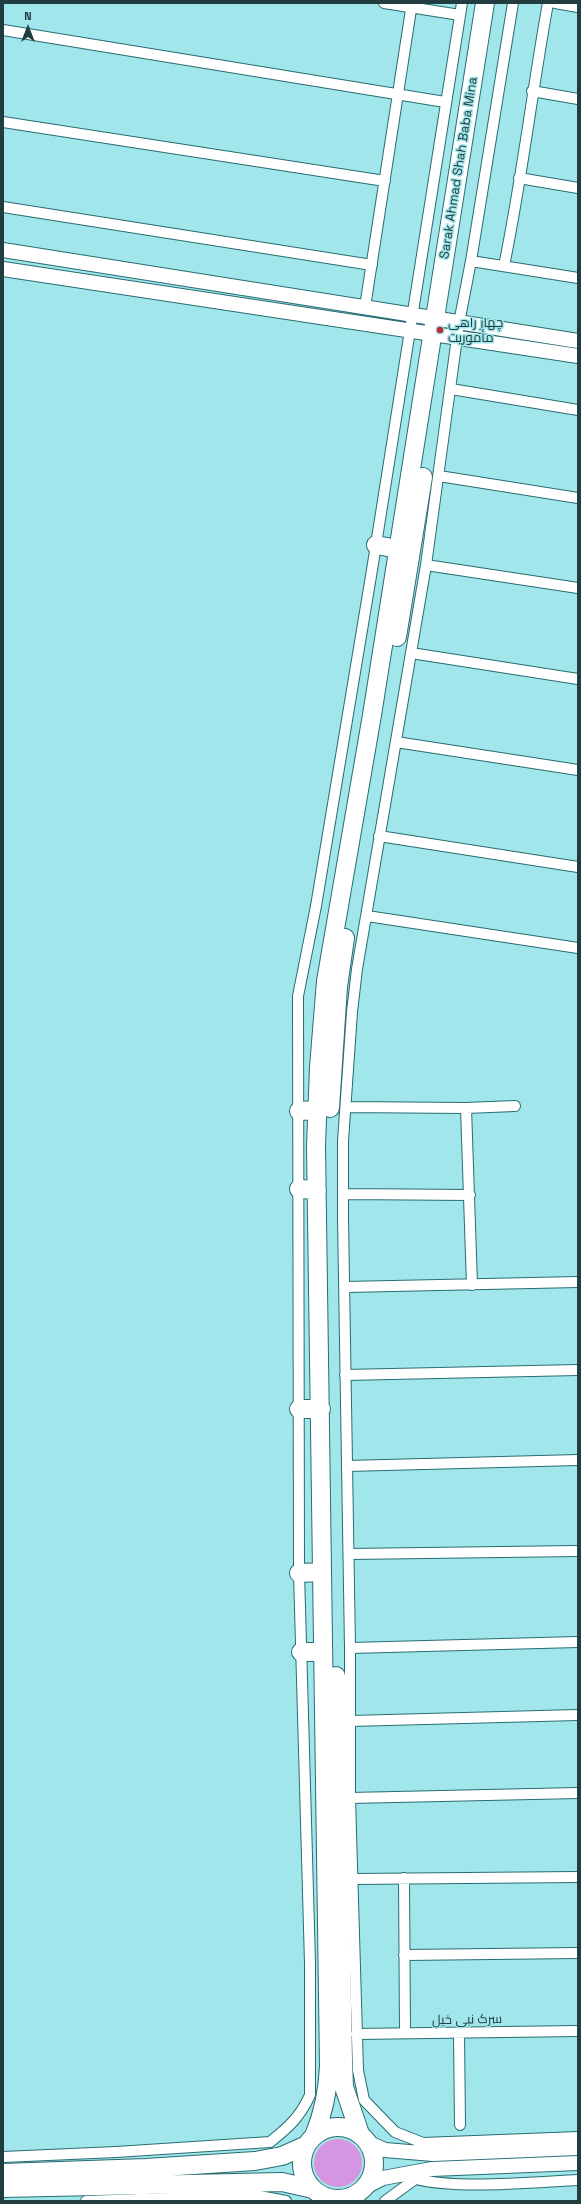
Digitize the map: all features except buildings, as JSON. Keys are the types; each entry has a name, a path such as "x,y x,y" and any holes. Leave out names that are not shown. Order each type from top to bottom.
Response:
{"highway":[{"name":"Sarak Ahmad Shah Baba Mina","path":"446,328 486,3"},
{"path":"3,2188 246,2189 282,2182 319,2195 339,2199 359,2194 371,2177 374,2165 372,2153 364,2138 344,2087 335,1647 328,1162 330,1093 338,987 346,932 498,3"},
{"path":"319,2195 306,2179 302,2168 303,2156 324,2111 328,2088 329,2066 317,1190 317,1110 324,993 398,549 446,328"},
{"path":"376,545 398,549"},
{"path":"299,1111 317,1110"},
{"path":"299,1189 317,1190"},
{"path":"299,1409 321,1409"},
{"path":"299,1573 322,1572"},
{"path":"301,1652 323,1652"},
{"path":"3,2173 146,2168 256,2161 282,2156 311,2141 325,2130 336,2128 349,2129 364,2138"}],"street":[{"path":"384,3 411,5 460,15"},
{"path":"256,2161 270,2142 287,2129 302,2114 310,2094 310,1963 299,1573 298,996 316,906 376,545 462,3"},
{"path":"364,2100 358,2070 356,2034 354,1879 350,1798 349,1554 345,1375 346,1287 344,1141 352,1012 357,969 367,916 379,836 426,565 451,390 446,328 471,261 513,3"},
{"path":"504,266 516,205 532,92 548,3"},
{"path":"555,3 578,7"},
{"path":"365,307 411,5"},
{"path":"3,30 446,102"},
{"path":"532,92 578,98"},
{"path":"3,122 384,181"},
{"path":"519,178 578,188"},
{"path":"3,207 372,265"},
{"path":"3,250 412,315 446,328 578,356"},
{"path":"471,261 578,278"},
{"path":"3,269 410,329 446,328 578,341"},
{"path":"451,390 578,410"},
{"path":"438,476 578,498"},
{"path":"426,565 578,588"},
{"path":"411,653 578,679"},
{"path":"396,742 578,770"},
{"path":"379,836 578,867"},
{"path":"367,916 578,948"},
{"path":"346,1107 466,1108 515,1106"},
{"path":"466,1108 472,1285"},
{"path":"345,1194 470,1195"},
{"path":"346,1287 578,1282"},
{"path":"345,1375 578,1370"},
{"path":"347,1466 578,1460"},
{"path":"349,1554 578,1551"},
{"path":"350,1648 578,1642"},
{"path":"350,1720 578,1715"},
{"path":"350,1798 578,1793"},
{"path":"354,1879 578,1877"},
{"path":"404,1878 405,2033"},
{"path":"404,1955 578,1953"},
{"name":"سرک نبی خیل","path":"356,2034 578,2032"},
{"path":"459,2033 460,2125"},
{"path":"344,2087 364,2100 396,2132 423,2143 578,2137"},
{"path":"310,2094 324,2111"},
{"path":"364,2138 385,2150 409,2153 433,2154 578,2148"},
{"path":"3,2157 116,2152 270,2142"},
{"path":"409,2153 423,2143"},
{"path":"385,2201 408,2177 432,2169 578,2163"},
{"path":"359,2194 383,2178 408,2177 475,2184 578,2180"},
{"path":"86,2201 142,2200 246,2189 286,2201"}],"shaded area":[{"path":"333,2139 343,2139 355,2146 362,2158 362,2168 355,2180 343,2187 333,2187 325,2183 318,2176 314,2168 314,2158 318,2150 325,2143"}],"place":[{"name":"چهار راهی مأموریت","path":"440,330"}]}
